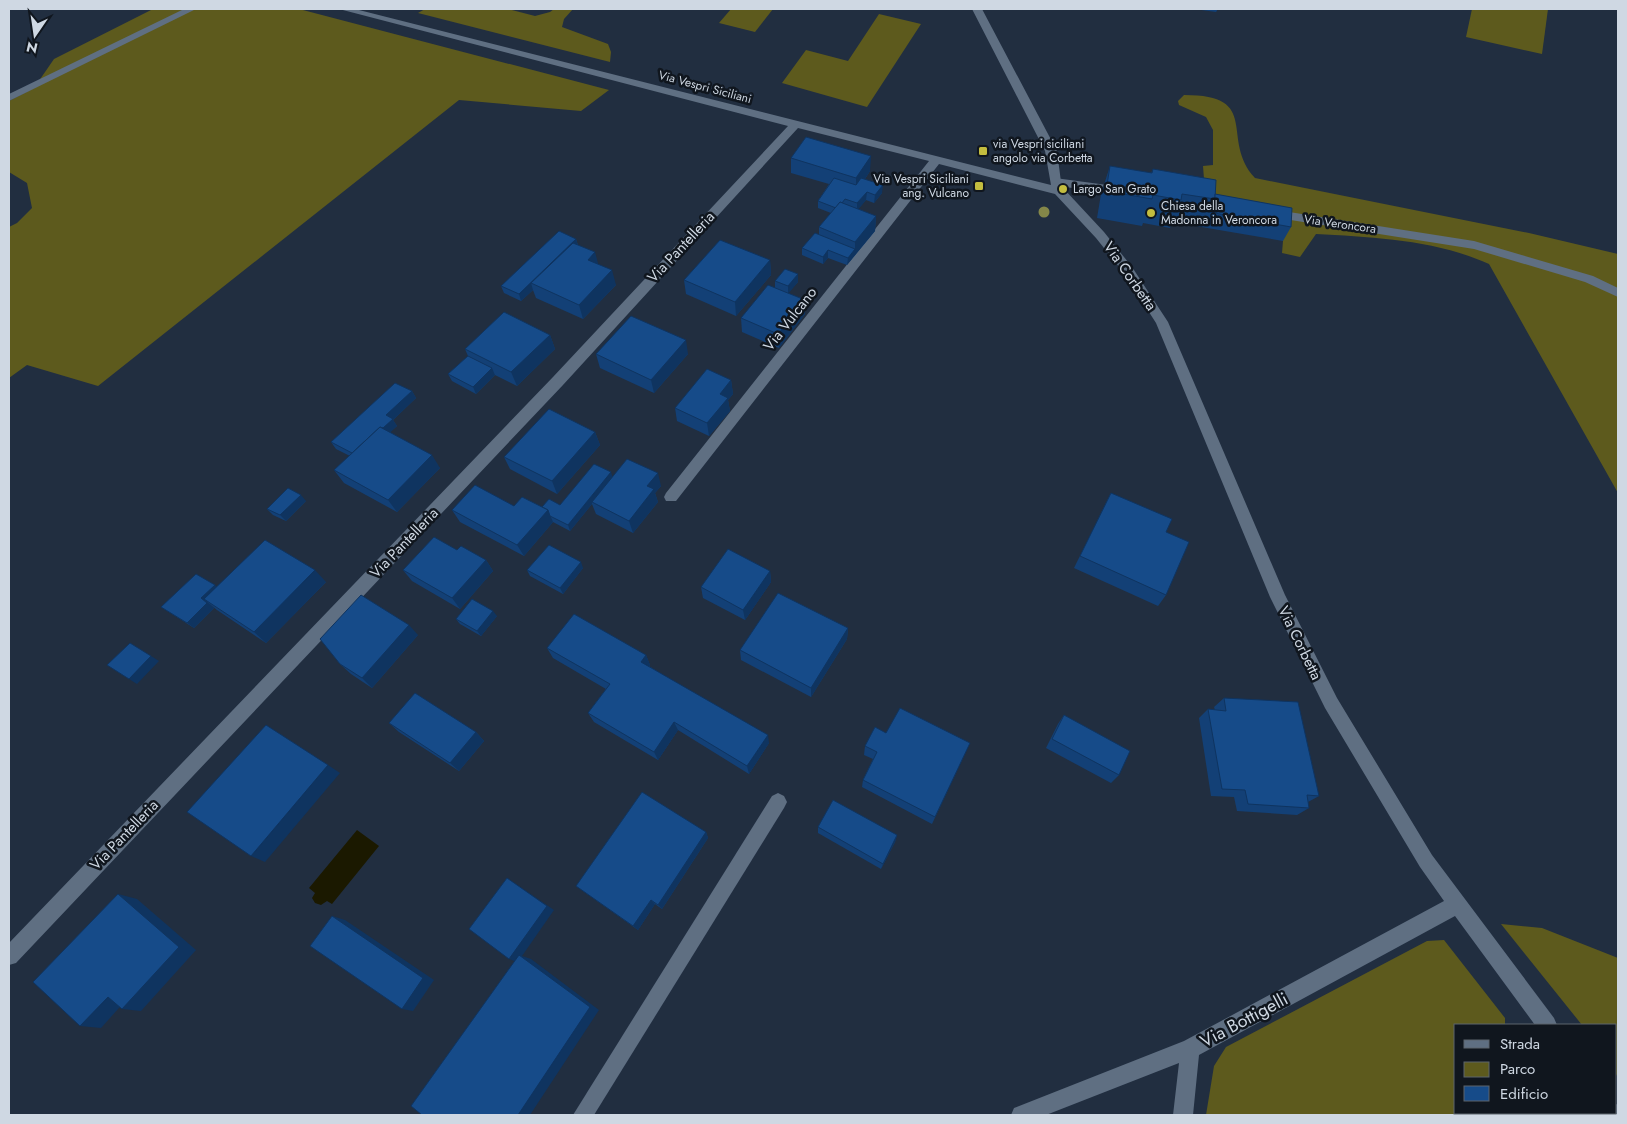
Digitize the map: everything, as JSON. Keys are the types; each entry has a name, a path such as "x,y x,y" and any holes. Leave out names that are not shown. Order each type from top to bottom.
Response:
{"street":[{"path":"9,98 191,9"},
{"name":"Via Vespri Siciliani","path":"344,9 935,161 1056,181"},
{"path":"977,9 1048,145 1056,181 1136,193"},
{"name":"Via Pantelleria","path":"9,956 558,382 795,125"},
{"name":"Via Vulcano","path":"671,497 935,161"},
{"name":"Via Corbetta","path":"1056,181 1140,287 1171,341 1262,561 1310,664 1374,780 1456,905 1546,1024"},
{"name":"Via Veroncora","path":"1260,212 1474,244 1589,279 1618,293"},
{"path":"583,1115 778,802"},
{"name":"Via Bottigelli","path":"1021,1115 1190,1049 1456,905"},
{"path":"1183,1115 1190,1049"}],"green space":[{"path":"153,9 299,9 609,90 581,111 459,100 98,386 27,365 9,378 9,227 17,223 32,208 27,183 9,172 9,101 34,88 54,59"},
{"path":"425,9 508,9 535,16 554,9 573,9 564,19 562,27 608,44 611,52 610,62 418,13"},
{"path":"731,9 773,9 755,32 719,23"},
{"path":"1472,9 1548,9 1542,54 1466,37"},
{"path":"879,14 921,24 867,107 782,83 806,50 848,61"},
{"path":"1184,95 1208,97 1223,102 1232,111 1236,122 1240,149 1245,163 1255,178 1529,233 1618,254 1618,493 1489,264 1448,250 1404,241 1316,234 1300,257 1282,253 1283,241 1210,194 1204,179 1203,166 1213,165 1213,130 1206,117 1179,105 1178,101"},
{"path":"1501,924 1542,928 1618,958 1618,1078 1617,1024 1581,1024"},
{"path":"1444,940 1505,1018 1505,1024 1454,1024 1454,1114 1506,1115 1206,1115 1214,1066 1226,1047 1427,941"}],"shaded area":[{"path":"357,830 379,846 332,904 327,901 321,905 315,903 312,898 315,893 309,888"}],"building":[{"path":"806,137 871,156 856,178 791,158"},
{"path":"1110,166 1152,173 1153,169 1216,180 1215,199 1182,194 1181,200 1153,195 1152,199 1106,191"},
{"path":"834,178 856,185 861,178 883,185 875,195 867,192 857,203 845,199 836,208 818,201"},
{"path":"1215,194 1292,208 1291,227 1209,212 1215,199"},
{"path":"840,202 876,216 855,242 819,227"},
{"path":"559,231 576,239 519,294 501,286"},
{"path":"815,233 855,249 848,258 828,250 823,257 802,248"},
{"path":"720,240 770,260 735,302 684,280"},
{"path":"573,243 595,252 588,260 612,270 579,305 531,283"},
{"path":"785,269 798,274 788,286 775,281"},
{"path":"768,285 805,300 778,334 741,318"},
{"path":"504,312 550,335 511,372 465,349"},
{"path":"631,316 686,340 651,380 596,354"},
{"path":"468,356 492,368 473,387 448,374"},
{"path":"707,369 731,380 720,394 728,398 707,423 675,408"},
{"path":"395,383 412,391 386,415 393,419 383,428 380,427 352,453 331,442"},
{"path":"549,409 595,432 552,481 504,457"},
{"path":"380,427 432,455 388,500 334,470"},
{"path":"627,459 658,473 647,486 654,489 629,521 592,502"},
{"path":"594,464 611,472 568,525 550,516 548,510 542,507 549,499 560,505"},
{"path":"475,485 514,506 522,497 548,510 517,545 452,510"},
{"path":"288,488 301,495 280,515 267,509"},
{"path":"1111,493 1172,519 1166,532 1189,542 1166,595 1080,556"},
{"path":"434,537 457,550 461,546 486,560 452,598 403,570"},
{"path":"265,540 315,570 254,632 204,599"},
{"path":"549,545 581,562 560,588 527,570"},
{"path":"728,549 770,571 743,610 701,587"},
{"path":"196,574 215,585 201,598 207,603 187,623 161,607"},
{"path":"778,593 848,628 811,688 740,650"},
{"path":"361,595 409,625 362,678 340,664 320,639"},
{"path":"472,599 493,611 477,631 456,619"},
{"path":"574,614 646,655 641,662 768,735 747,766 674,722 654,752 588,713 610,684 547,648"},
{"path":"130,643 151,656 129,679 107,665"},
{"path":"415,693 476,732 450,763 389,723"},
{"path":"1224,698 1298,702 1319,796 1307,795 1309,808 1248,804 1245,790 1222,789 1208,709 1226,711"},
{"path":"900,708 970,743 935,817 863,780 877,752 865,746 875,727 886,733"},
{"path":"1064,715 1130,751 1119,775 1052,739"},
{"path":"266,725 328,765 251,856 187,812"},
{"path":"642,792 706,832 658,905 651,900 633,926 576,886"},
{"path":"833,800 897,835 883,864 818,827"},
{"path":"507,878 547,906 509,959 469,929"},
{"path":"118,894 179,947 122,1009 108,997 80,1026 33,982"},
{"path":"332,916 423,978 402,1009 310,946"},
{"path":"519,955 590,1007 518,1115 422,1115 411,1106"}],"place":[{"name":"via Vespri siciliani angolo via Corbetta","path":"983,151"},
{"name":"Via Vespri Siciliani ang. Vulcano","path":"979,186"},
{"name":"Largo San Grato","path":"1063,189"},
{"name":"Chiesa della Madonna in Veroncora","path":"1151,213"}]}
